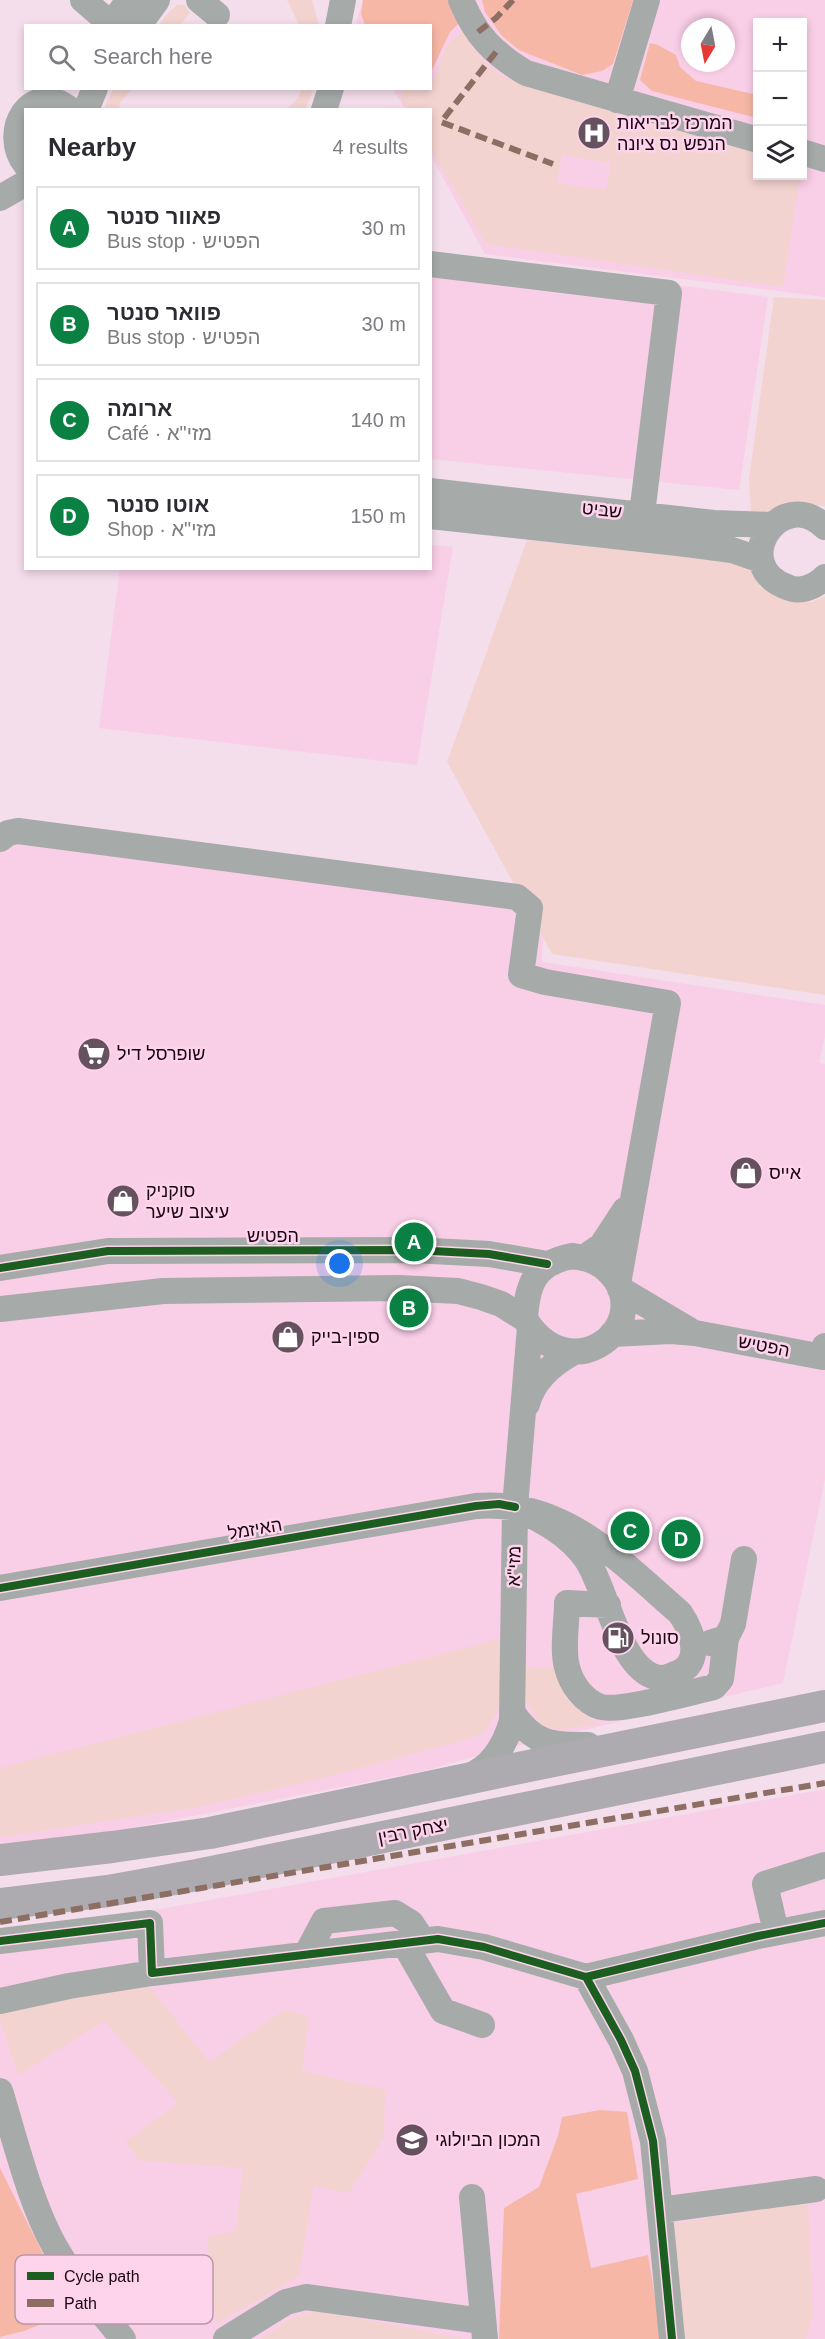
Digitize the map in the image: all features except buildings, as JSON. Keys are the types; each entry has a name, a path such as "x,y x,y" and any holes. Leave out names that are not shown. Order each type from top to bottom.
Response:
{"main road":[{"path":"0,1860 101,1849 210,1833 825,1706"},
{"name":"יצחק רבין","path":"0,1904 108,1891 197,1875 825,1747"}],"street":[{"path":"83,0 109,24"},
{"path":"111,24 129,0"},
{"path":"139,24 157,0"},
{"path":"461,0 472,25 488,46 526,73 753,139"},
{"path":"617,100 647,0"},
{"path":"87,108 93,90"},
{"path":"325,108 330,90"},
{"path":"24,164 18,159 13,150 5,149 16,115 26,106 48,95 49,100 60,102 68,108"},
{"path":"807,154 825,159"},
{"path":"0,198 24,184"},
{"path":"432,264 669,293 642,514"},
{"name":"שביט","path":"432,490 714,523 773,525"},
{"path":"825,527 804,515 789,516 766,532 760,546 761,560 767,574 777,584 791,589 806,589 819,583 825,577"},
{"name":"שביט","path":"432,516 697,545 732,550 761,560"},
{"path":"0,839 8,833 18,831 517,897 530,908 521,975 545,982 668,1003 631,1199 619,1287"},
{"path":"585,1257 602,1245 631,1199"},
{"name":"הפטיש","path":"0,1268 55,1258 118,1251 414,1250 489,1254 547,1264"},
{"path":"0,1309 163,1291 399,1288 466,1293 501,1304 527,1323 548,1345 559,1351 572,1353 594,1348 612,1335 620,1320 623,1305 619,1287 610,1272 585,1257 565,1257 547,1264 536,1274 529,1287 527,1323"},
{"name":"הפטיש","path":"619,1287 656,1312 695,1333"},
{"name":"מזי\"א","path":"461,1780 473,1775 489,1763 497,1753 508,1733 512,1712 515,1507 523,1422 527,1323"},
{"name":"הפטיש","path":"612,1335 671,1331 695,1333 823,1357 825,1346"},
{"name":"מזי\"א","path":"523,1422 529,1397 538,1382 549,1369 572,1353"},
{"name":"האיזמל","path":"0,1588 476,1506 499,1504 515,1507"},
{"path":"515,1507 558,1520 603,1546 680,1614 689,1627 694,1644 692,1661 681,1672 664,1678 652,1676 640,1670 629,1658 587,1561 572,1542 552,1526 515,1507"},
{"path":"608,1605 567,1603 566,1665 573,1684 589,1702 603,1707 627,1706 714,1687 721,1679 726,1638 733,1624 744,1559"},
{"path":"694,1644 712,1643 726,1638"},
{"path":"512,1712 530,1734 543,1742 557,1745 631,1745"},
{"path":"776,1932 765,1884 825,1866"},
{"path":"0,2001 69,1986 152,1973 306,1955 324,1921 395,1913 411,1923 413,1942 443,2011 482,2025"},
{"path":"0,1941 150,1923 152,1973"},
{"path":"413,1942 438,1939 484,1947 586,1977 776,1932 825,1923"},
{"path":"586,1977 635,2071 653,2141 672,2339"},
{"path":"0,2091 39,2212 60,2255"},
{"path":"660,2210 816,2189"},
{"path":"226,2339 286,2302 306,2297 483,2319 472,2198"},
{"path":"111,2324 123,2339"}],"shaded area":[{"path":"287,0 312,0 319,24 299,24"},
{"name":"המרכז לבריאות הנפש נס ציונה","path":"363,0 825,0 825,297 485,254 432,158 432,108 404,108 394,90 432,90 432,24 357,24 356,22"},
{"path":"363,0 449,0 460,22 450,32 432,70 432,24 365,24 361,14"},
{"path":"482,0 633,0 613,64 602,71 582,75 519,50 502,36 485,12"},
{"path":"177,5 185,5 190,13 181,24 160,24"},
{"path":"462,31 481,58 501,76 529,87 753,149 753,180 799,180 783,287 486,244 432,152 432,108 406,108 401,100 403,90 432,90 432,83 447,46","holes":["562,155 611,163 606,190 557,183"]},
{"path":"650,43 658,45 676,55 681,72 686,72 696,81 753,94 753,117 652,91 640,80"},
{"path":"113,90 131,90 120,103 119,108 104,108"},
{"path":"302,90 314,90 305,108 288,108 298,98"},
{"path":"432,253 768,297 739,490 432,459"},
{"path":"774,297 825,300 825,506 790,506 751,514 749,479"},
{"path":"527,540 748,564 760,587 789,598 812,602 825,596 825,995 552,954 447,762"},
{"path":"432,545 453,547 417,765 99,728 120,570 432,570"},
{"path":"0,826 545,891 542,962 825,1005 825,1037 819,1063 825,1064 825,1479 783,1683 495,1751 424,1771 80,1838 0,1848"},
{"path":"499,1639 503,1681 497,1713 482,1735 327,1777 193,1808 0,1837 0,1768"},
{"path":"524,1668 558,1668 567,1699 597,1724 558,1730 540,1724 526,1701"},
{"name":"המכון הביולוגי","path":"825,1789 825,2339 0,2339 0,1942 22,1934"},
{"path":"144,1980 209,2062 284,2010 309,2016 302,2071 385,2090 384,2137 349,2193 314,2186 299,2276 216,2324 213,2255 209,2255 207,2237 236,2231 243,2168 140,2161 125,2142 178,2103 104,2021 18,2075 0,2021 0,2010"},
{"path":"600,2110 627,2112 638,2179 576,2194 591,2268 648,2255 662,2339 499,2339 504,2208 539,2187 558,2136 562,2117"},
{"path":"0,2168 44,2255 15,2255 15,2324 41,2324 0,2337"},
{"path":"808,2201 813,2315 806,2339 685,2339 668,2225"},
{"path":"317,2311 462,2339 261,2339 292,2318"}],"marked path":[{"path":"478,32 496,18 513,0"},
{"path":"496,52 441,122 553,164"},
{"path":"0,1922 825,1783"}],"cycle path":[{"path":"0,1268 108,1251 413,1250 489,1254 547,1264"},
{"path":"0,1588 476,1506 499,1504 515,1507"},
{"path":"0,1941 150,1923 152,1973 438,1939 484,1947 586,1977 758,1936 825,1923"},
{"path":"586,1977 621,2040 635,2071 653,2141 672,2339"}],"place":[{"name":"המרכז לבריאות הנפש נס ציונה","path":"594,133"},
{"name":"שופרסל דיל","path":"94,1054"},
{"name":"אייס","path":"746,1173"},
{"name":"סוקניק עיצוב שיער","path":"123,1201"},
{"name":"פאוור סנטר","path":"414,1242"},
{"name":"פוואר סנטר","path":"409,1308"},
{"name":"ספין-בייק","path":"288,1337"},
{"name":"ארומה","path":"630,1531"},
{"name":"אוטו סנטר","path":"681,1539"},
{"name":"סונול","path":"618,1638"},
{"name":"המכון הביולוגי","path":"412,2140"}]}
